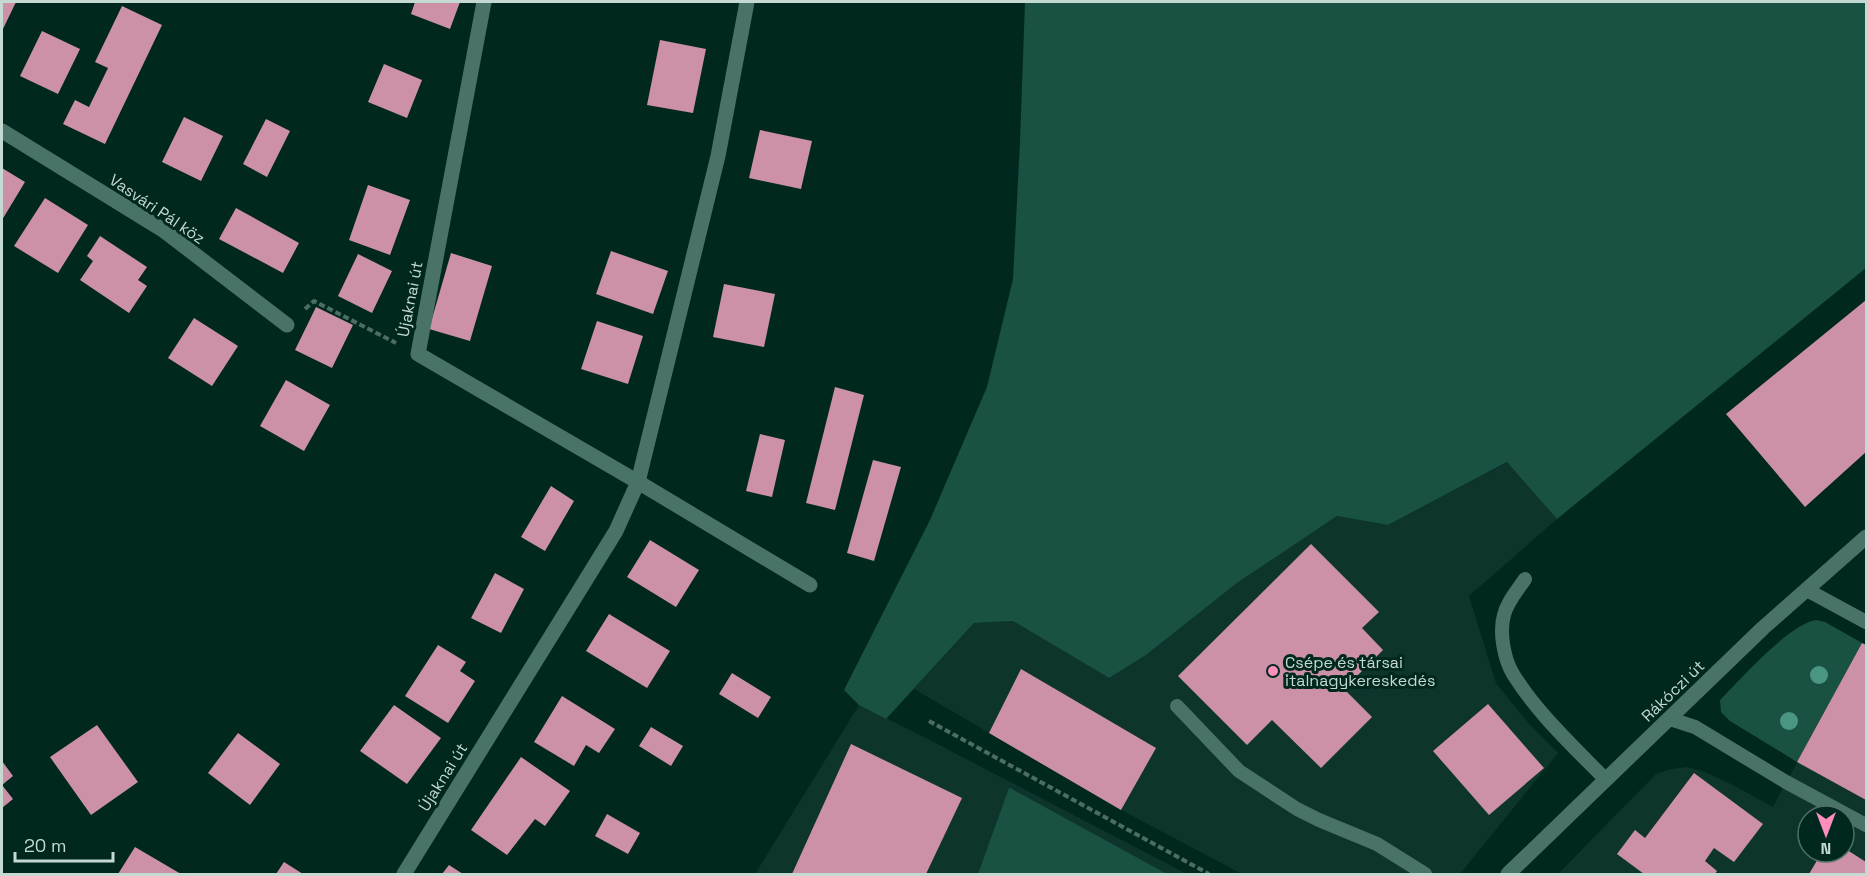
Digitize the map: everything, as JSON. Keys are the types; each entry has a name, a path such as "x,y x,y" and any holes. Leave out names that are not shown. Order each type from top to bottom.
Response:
{"street":[{"name":"Újaknai út","path":"484,2 418,354 810,585"},
{"name":"Újaknai út","path":"404,874 616,531 638,482 718,156 747,2"},
{"name":"Vasvári Pál köz","path":"2,131 162,230 287,325"},
{"name":"Rákóczi út","path":"1508,874 1763,628 1866,537"}],"lane":[{"path":"1525,579 1508,604 1503,616 1502,632 1512,672 1543,714 1605,779"},
{"path":"1807,590 1866,622"},
{"path":"1177,706 1239,771 1318,820 1377,844 1425,874"},
{"path":"1670,719 1695,728 1786,782 1866,825"}],"path":[{"path":"287,325 314,301 418,354"},
{"path":"929,722 1209,874"}],"shaded area":[{"path":"1508,462 1557,519 1469,596 1496,683 1530,725 1558,753 1460,874 1242,874 1121,810 914,689 974,623 1013,621 1109,678 1146,655 1237,583 1337,516 1388,525"},
{"path":"1862,643 1866,645 1866,874 1558,874 1656,774 1687,767 1705,772 1773,807"},
{"path":"859,705 924,737 1187,874 755,874"}],"green space":[{"path":"1025,2 1866,2 1866,268 1557,519 1507,462 1388,525 1337,516 1237,583 1146,655 1109,678 1013,621 974,623 886,719 859,705 844,690 930,520 987,387 1013,279"},
{"path":"1816,620 1825,622 1862,643 1797,762 1730,721 1721,712 1720,700 1779,642 1793,631"},
{"path":"1010,788 1167,874 978,874"}],"building":[{"path":"2,2 16,2 2,31"},
{"path":"415,2 460,2 450,29 411,14"},
{"path":"122,6 162,25 105,144 63,124 75,100 89,107 108,68 95,62"},
{"path":"42,31 80,49 58,94 20,76"},
{"path":"660,40 706,49 693,113 647,105"},
{"path":"384,64 422,80 407,118 368,102"},
{"path":"184,117 223,136 201,181 162,162"},
{"path":"266,119 290,131 267,177 243,164"},
{"path":"760,130 812,141 801,189 749,178"},
{"path":"2,168 25,182 2,220"},
{"path":"368,185 410,200 390,255 349,240"},
{"path":"45,198 88,225 58,273 14,246"},
{"path":"236,208 299,243 283,273 219,239"},
{"path":"100,236 147,267 138,280 147,286 129,313 80,280 93,261 87,256"},
{"path":"611,251 668,271 653,314 596,294"},
{"path":"451,253 492,266 470,341 429,329"},
{"path":"358,254 392,271 372,313 338,296"},
{"path":"724,284 775,294 764,347 713,337"},
{"path":"1866,300 1866,452 1805,507 1726,414"},
{"path":"316,307 353,325 332,368 295,350"},
{"path":"194,318 238,346 212,386 168,358"},
{"path":"597,321 643,336 628,384 581,369"},
{"path":"286,380 330,405 304,451 260,426"},
{"path":"835,387 864,395 835,510 806,503"},
{"path":"760,434 785,440 772,497 746,491"},
{"path":"873,460 901,467 874,561 847,553"},
{"path":"551,486 574,501 545,551 521,537"},
{"path":"650,540 699,570 676,607 627,577"},
{"path":"1311,544 1379,612 1362,628 1383,650 1344,689 1372,717 1321,768 1272,720 1247,745 1178,676"},
{"path":"495,573 524,589 501,633 471,618"},
{"path":"609,614 670,651 647,688 586,651"},
{"path":"1862,643 1866,645 1866,800 1797,762"},
{"path":"438,645 466,662 460,671 475,681 448,723 405,696"},
{"path":"1021,669 1156,748 1121,810 989,733"},
{"path":"732,673 771,697 758,718 719,694"},
{"path":"562,696 615,729 599,753 586,745 574,766 534,742"},
{"path":"1488,704 1544,768 1489,815 1433,751"},
{"path":"394,705 441,738 407,784 360,751"},
{"path":"97,725 138,782 91,815 50,757"},
{"path":"651,727 683,746 671,766 639,746"},
{"path":"238,733 280,764 250,805 208,773"},
{"path":"851,744 962,798 926,874 792,874"},
{"path":"521,757 570,791 545,826 535,819 507,855 471,830"},
{"path":"2,761 13,776 2,785"},
{"path":"1694,773 1763,824 1734,862 1714,848 1705,861 1717,871 1715,874 1644,874 1617,854 1635,830 1645,838"},
{"path":"2,785 13,799 2,808"},
{"path":"607,814 640,833 628,854 595,836"},
{"path":"135,847 181,874 118,874"},
{"path":"1856,856 1866,862 1866,874 1809,874 1815,864 1856,864"},
{"path":"284,862 303,874 276,874"},
{"path":"449,865 463,874 442,874"}],"place":[{"name":"Csépe és társai italnagykereskedés","path":"1273,671"}]}
